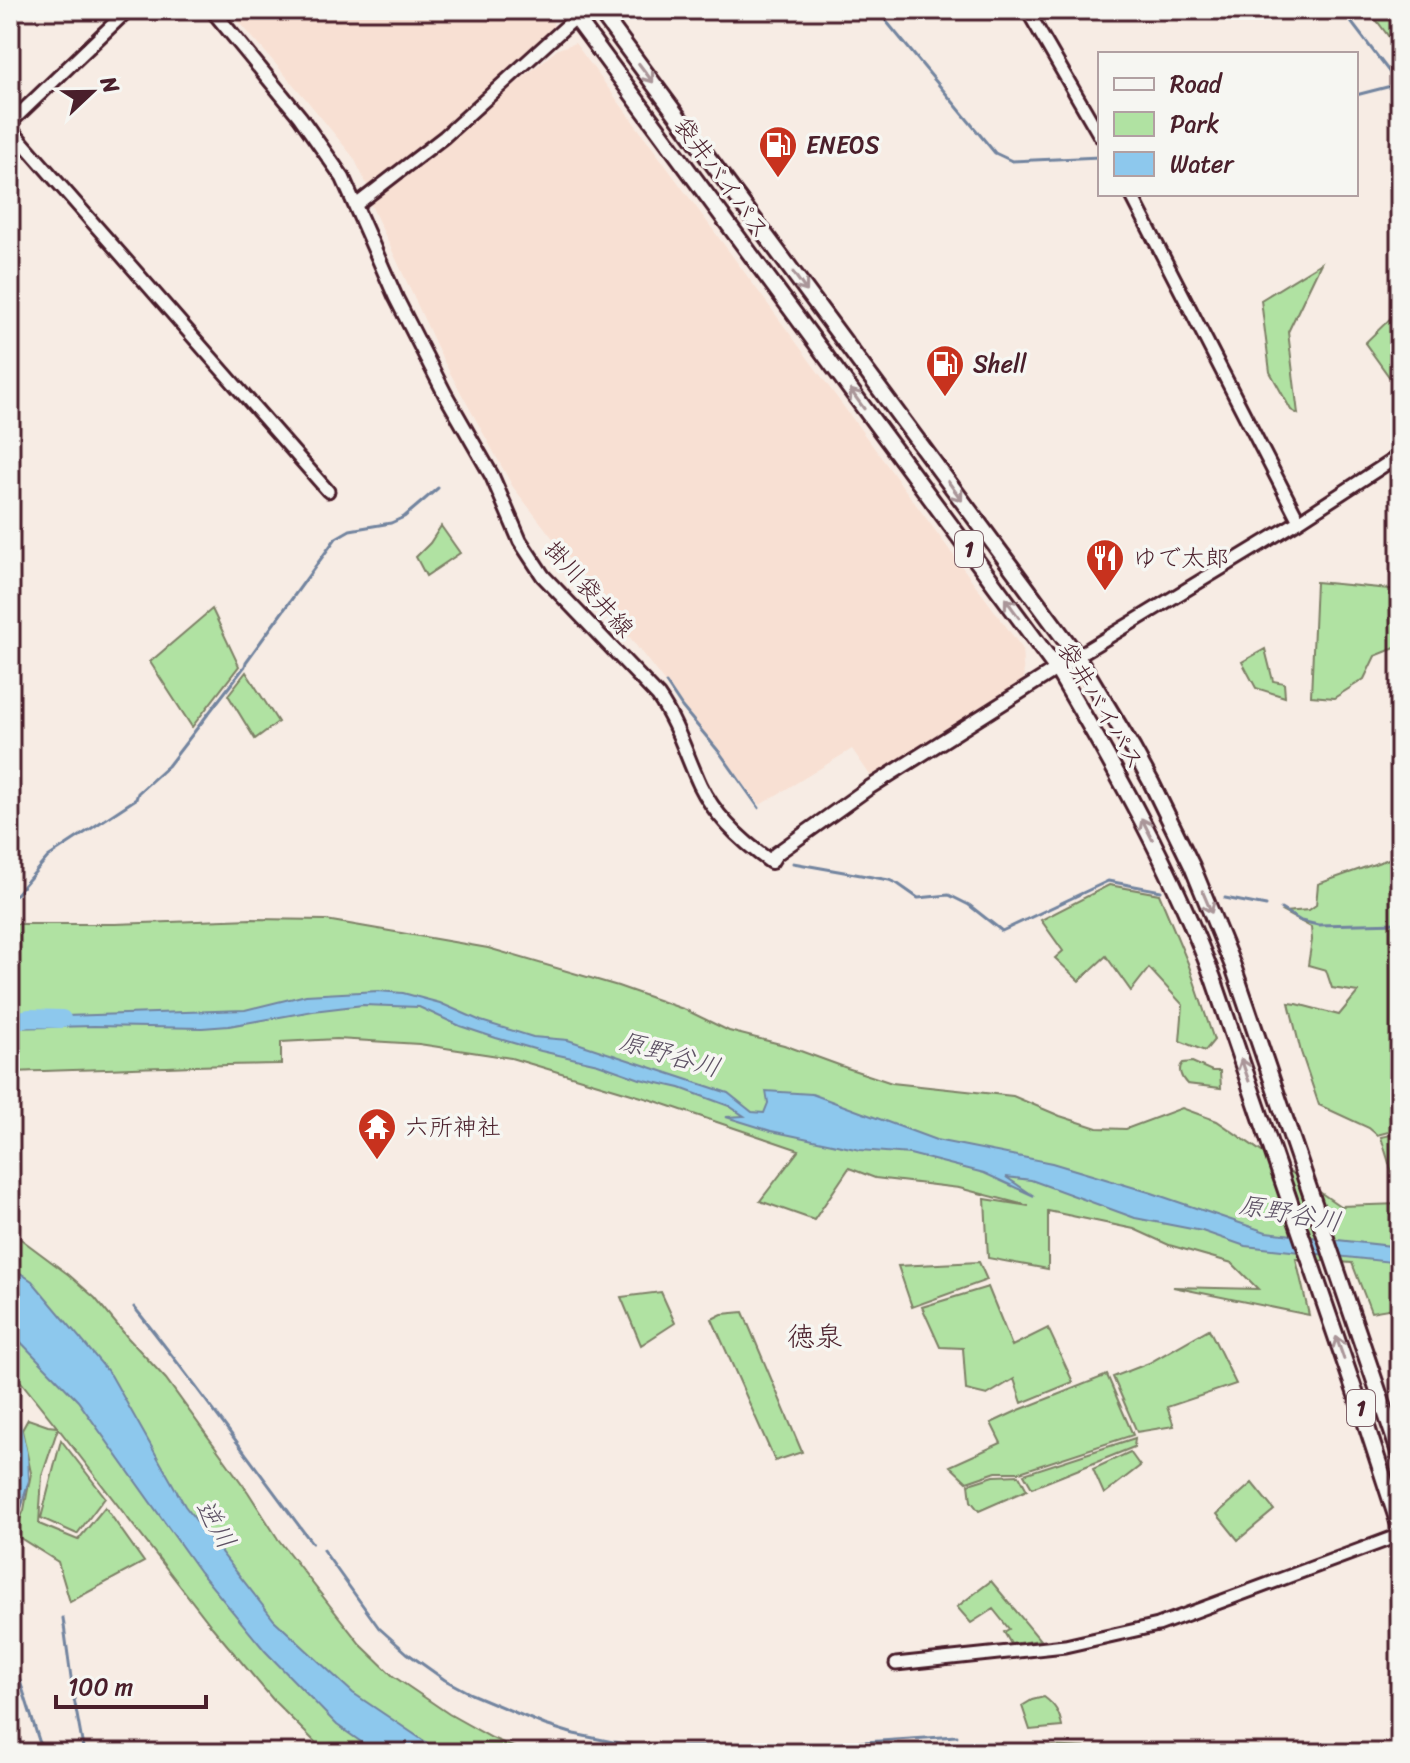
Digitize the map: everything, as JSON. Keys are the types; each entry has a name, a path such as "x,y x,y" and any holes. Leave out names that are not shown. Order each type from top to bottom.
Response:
{"highway":[{"name":"袋井バイパス","path":"599,10 1077,656 1133,749 1192,866 1233,966 1400,1455"},
{"name":"袋井バイパス","path":"577,13 1056,668 1106,752 1191,920 1213,978 1400,1528"}],"main road":[{"name":"掛川袋井線","path":"212,10 300,117 343,178 396,298 445,394 492,476 531,560 658,696 668,711 706,796 747,845 771,862 776,854 867,789 1077,656"}],"street":[{"path":"128,10 10,125 328,491"},
{"path":"1027,10 1098,133"},
{"path":"356,205 444,137 577,13"},
{"path":"1132,196 1299,521"},
{"path":"1077,656 1299,521 1400,455"},
{"path":"896,1664 1065,1646 1158,1625 1400,1535"}],"shaded area":[{"path":"229,10 548,10 554,29 442,129 368,187 354,158"},
{"path":"575,43 1022,648 1024,680 872,778 852,749 760,805 513,487 444,362 370,203 558,49"}],"green space":[{"path":"1369,10 1400,10 1400,52"},
{"path":"1321,263 1288,332 1298,414 1291,410 1270,372 1261,300"},
{"path":"1400,309 1400,392 1365,343"},
{"path":"441,526 460,553 426,576 416,557"},
{"path":"1316,582 1400,590 1400,646 1375,656 1364,679 1334,698 1311,696"},
{"path":"212,609 239,666 192,727 150,662"},
{"path":"1265,649 1273,681 1284,683 1285,697 1256,688 1242,662"},
{"path":"246,672 278,722 255,739 228,695"},
{"path":"1400,855 1400,1129 1377,1135 1369,1128 1319,1105 1289,1003 1339,1015 1358,992 1332,988 1326,970 1308,965 1311,927 1283,912 1309,910 1316,905 1318,884"},
{"path":"1109,885 1159,894 1188,963 1214,1040 1205,1051 1180,1041 1183,1005 1149,968 1131,991 1106,956 1079,981 1055,958 1063,951 1041,920"},
{"path":"326,920 488,948 618,986 686,1010 729,1031 784,1045 892,1083 1013,1096 1097,1128 1126,1129 1182,1108 1217,1121 1340,1206 1400,1204 1400,1307 1371,1312 1352,1263 1296,1259 1309,1315 1173,1287 1258,1289 1232,1263 1169,1245 1134,1229 1048,1211 1048,1269 988,1258 985,1199 1029,1206 959,1188 875,1178 849,1168 814,1220 760,1201 799,1150 655,1101 511,1058 419,1044 337,1039 281,1042 281,1064 10,1072 10,924"},
{"path":"1192,1062 1212,1071 1220,1071 1221,1088 1187,1084 1180,1068 1183,1063"},
{"path":"1400,1133 1400,1199 1381,1137"},
{"path":"10,1231 95,1298 166,1379 278,1539 360,1644 393,1676 449,1714 527,1753 326,1753 275,1702 212,1627 58,1428 42,1476 39,1524 78,1540 105,1507 144,1562 70,1602 58,1562 14,1534 24,1510 31,1473 22,1430 28,1419 57,1427 10,1368"},
{"path":"979,1262 987,1280 912,1307 898,1266"},
{"path":"988,1287 1012,1346 1048,1328 1073,1382 1022,1403 1014,1379 987,1395 966,1390 963,1348 940,1347 922,1307"},
{"path":"661,1292 675,1323 641,1345 621,1297"},
{"path":"743,1312 802,1452 775,1461 712,1319 722,1314"},
{"path":"1209,1329 1236,1384 1167,1407 1174,1426 1137,1432 1113,1377 1149,1363"},
{"path":"1107,1375 1133,1435 1020,1472 996,1472 967,1482 950,1466 1001,1443 991,1423"},
{"path":"1135,1438 1134,1447 1032,1488 1024,1474"},
{"path":"61,1440 105,1497 77,1534 41,1518"},
{"path":"1130,1452 1140,1466 1104,1494 1093,1469"},
{"path":"1019,1475 1027,1490 979,1511 971,1501 969,1484 994,1476"},
{"path":"1252,1483 1274,1510 1238,1540 1217,1514"},
{"path":"991,1581 1040,1640 1011,1644 1004,1632 1009,1629 993,1609 971,1623 957,1607"},
{"path":"1044,1697 1056,1710 1062,1727 1030,1730 1022,1706"},
{"path":"1044,1746 1159,1751 1255,1750 1272,1753 972,1753"}],"water":[{"path":"378,991 403,993 440,1003 481,1021 533,1037 568,1040 728,1093 752,1112 764,1113 768,1103 766,1091 812,1094 936,1140 1052,1163 1266,1232 1400,1247 1400,1263 1245,1246 1202,1231 1135,1218 1031,1180 1006,1177 1034,1196 984,1173 910,1154 860,1150 771,1131 726,1117 744,1116 729,1106 680,1088 496,1038 419,1007 363,1005 202,1028 10,1028 10,1021 65,1016 245,1010 306,995"},
{"path":"10,1266 32,1281 111,1375 185,1506 274,1620 353,1693 442,1753 377,1753 337,1725 265,1651 200,1572 78,1401 10,1331"}],"waterway":[{"path":"877,10 995,153 1012,161 1098,157"},
{"path":"1342,10 1400,86"},
{"path":"1358,94 1399,84"},
{"path":"10,901 48,857 136,799 138,793 168,766 245,666 336,538 350,530 391,523 404,517 438,488"},
{"path":"666,683 759,808"},
{"path":"793,863 889,880 918,898 949,895 969,905 1002,931 1108,881 1161,891"},
{"path":"1225,898 1266,906"},
{"path":"1281,909 1301,921 1318,925 1400,923"},
{"name":"原野谷川","path":"10,1022 29,1018 62,1019"},
{"path":"134,1307 312,1543"},
{"path":"10,1415 24,1449 28,1475 23,1501 10,1535"},
{"path":"10,1418 18,1453 19,1479 10,1505"},
{"path":"323,1550 379,1628 407,1653 471,1694 574,1734 652,1747 787,1747 957,1736"},
{"path":"63,1618 84,1753"},
{"path":"10,1650 43,1753"},
{"path":"10,1733 14,1753"}],"place":[{"name":"ENEOS","path":"778,179"},
{"name":"Shell","path":"945,398"},
{"name":"ゆで太郎","path":"1105,592"},
{"name":"六所神社","path":"377,1161"}],"district":[{"name":"徳泉","path":"815,1336"}],"water label":[{"name":"逆川","path":"216,1524"}]}
